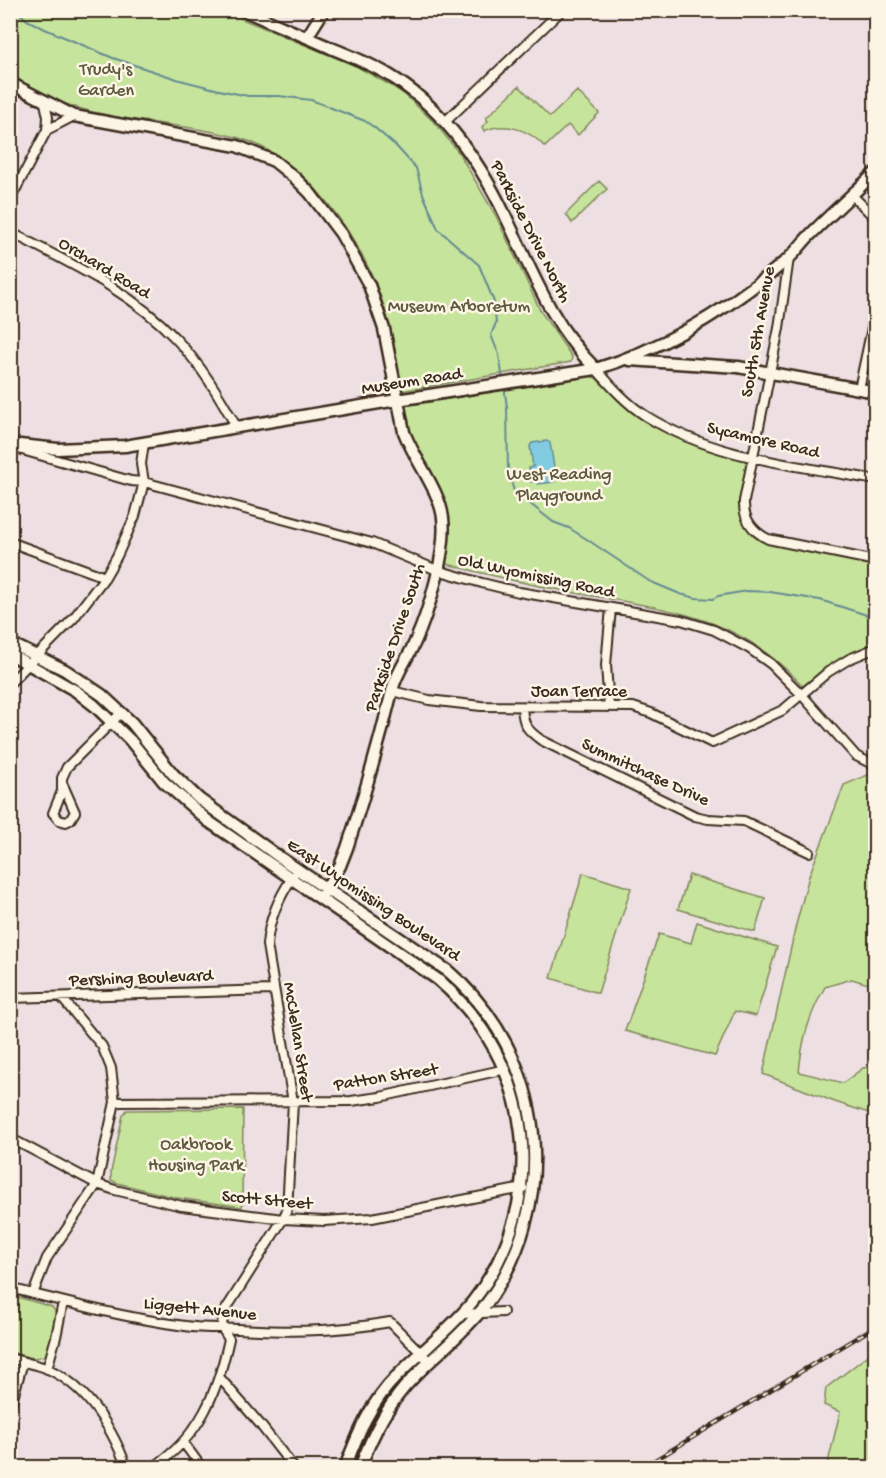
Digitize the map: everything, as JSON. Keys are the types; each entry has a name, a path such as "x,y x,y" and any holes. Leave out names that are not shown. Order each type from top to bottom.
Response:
{"street":[{"name":"Parkside Drive North","path":"243,10 390,75 417,95 445,122 483,173 505,214 537,285 564,331 596,369"},
{"path":"307,37 324,10"},
{"path":"445,122 562,10"},
{"name":"Parkside Drive South","path":"10,83 74,116 237,146 274,161 309,193 341,234 369,285 384,329 397,400 409,447 437,497 443,516 442,550 420,629 392,691 350,839 340,866 323,893"},
{"path":"10,200 47,130 48,117 45,103"},
{"path":"47,130 74,116"},
{"name":"South 5th Avenue","path":"876,172 789,258 744,508 749,524 761,536 876,561"},
{"path":"852,195 876,219"},
{"name":"Orchard Road","path":"10,232 127,297 159,322 201,369 237,428"},
{"name":"Museum Road","path":"10,445 106,449 596,369 626,360 669,340 717,312 789,258"},
{"path":"859,389 876,309"},
{"path":"626,360 708,364 770,372 876,392"},
{"name":"Sycamore Road","path":"596,369 632,405 673,431 705,445 753,457 876,480"},
{"path":"10,682 73,619 105,577 130,527 144,482 141,464 144,443"},
{"name":"Old Wyomissing Road","path":"10,445 131,481 144,482 361,539 437,570 519,592 681,620 723,634 761,656 802,695 856,756 876,766"},
{"path":"10,542 105,577"},
{"path":"609,706 606,665 610,608"},
{"name":"East Wyomissing Boulevard","path":"10,643 85,682 122,712 141,732 172,774 294,874"},
{"path":"802,695 837,666 876,648"},
{"name":"East Wyomissing Boulevard","path":"10,654 76,691 113,721 164,782 208,821 438,963 463,985 493,1022 516,1066 528,1099 535,1150 527,1187 500,1260 462,1314 383,1392 369,1415 345,1467"},
{"name":"Joan Terrace","path":"392,691 452,704 522,707 627,706 646,711 712,743 783,710 802,695"},
{"name":"Summitchase Drive","path":"522,707 524,722 529,731 541,740 695,816 744,821 809,852"},
{"path":"63,785 64,773 70,764 122,712"},
{"name":"McClellan Street","path":"152,1467 183,1442 207,1409 220,1378 229,1339 222,1328 223,1314 287,1210 293,1102 267,945 268,929 275,907 294,874"},
{"name":"East Wyomissing Boulevard","path":"323,893 454,994 485,1033 505,1070 515,1100 521,1130 527,1187 524,1231 501,1284 478,1315 398,1394 380,1421 360,1467"},
{"path":"454,994 463,985"},
{"name":"Pershing Boulevard","path":"10,998 114,993 273,990"},
{"path":"33,1294 46,1258 97,1184 115,1102 111,1068 102,1046 61,997"},
{"name":"Patton Street","path":"115,1102 368,1100 516,1066"},
{"name":"Scott Street","path":"10,1138 97,1184 175,1205 283,1219 324,1221 372,1218 527,1187"},
{"name":"Liggett Avenue","path":"10,1288 63,1302 187,1327 303,1332 350,1329 390,1322 421,1353"},
{"path":"47,1369 63,1302"},
{"path":"462,1314 503,1312"},
{"path":"421,1353 430,1362"},
{"path":"10,1358 47,1369 70,1384 98,1412 115,1438 127,1467"},
{"path":"10,1408 23,1362"},
{"path":"220,1378 294,1467"},
{"path":"369,1415 380,1421"},
{"path":"183,1442 202,1467"}],"green space":[{"name":"Museum Arboretum","path":"10,11 223,11 358,67 390,85 405,95 435,123 459,153 496,216 541,312 572,357 571,362 402,391 388,321 371,273 343,224 306,179 261,146 236,137 98,113 75,107 37,91 11,74"},
{"path":"519,86 550,117 577,91 599,113 578,135 568,125 545,147 532,136 517,129 501,127 484,131 482,127 488,121 486,118"},
{"path":"599,181 607,189 572,223 566,214"},
{"name":"West Reading Playground","path":"590,376 596,378 630,411 671,436 747,460 740,509 742,519 754,535 771,544 875,565 875,642 838,661 803,686 778,662 752,643 699,618 641,604 493,576 443,563 448,533 410,444 404,406"},
{"path":"870,774 876,777 875,986 852,979 825,987 807,1028 799,1072 843,1083 863,1068 875,1066 875,1115 763,1074 809,876 844,785"},
{"path":"583,873 631,888 598,993 551,978"},
{"path":"689,875 765,898 755,932 678,909"},
{"path":"697,922 777,947 756,1016 735,1011 715,1056 625,1031 659,934 691,943"},
{"name":"Oakbrook Housing Park","path":"243,1109 242,1207 177,1198 111,1180 123,1115 127,1110"},
{"path":"14,1296 52,1307 55,1312 56,1329 49,1353 44,1356 30,1357 11,1352 10,1297"},
{"path":"875,1350 875,1467 827,1467 840,1412 824,1405 826,1388"}],"water":[{"path":"547,441 550,443 556,479 554,482 538,484 535,481 531,482 529,468 533,467 530,446 532,443"}],"waterway":[{"path":"16,10 27,20 45,29 113,58 219,90 248,96 279,96 311,100 365,121 375,128 416,168 423,194 438,229 479,265 494,302 496,323 491,335 499,355 503,380"},
{"path":"504,386 507,407 508,472 514,491 553,522 569,528 649,581 680,594 713,599 747,591 770,592 820,600 876,618"}],"railway":[{"path":"642,1468 876,1326"}],"park label":[{"name":"Trudy's Garden","path":"106,80"}]}
